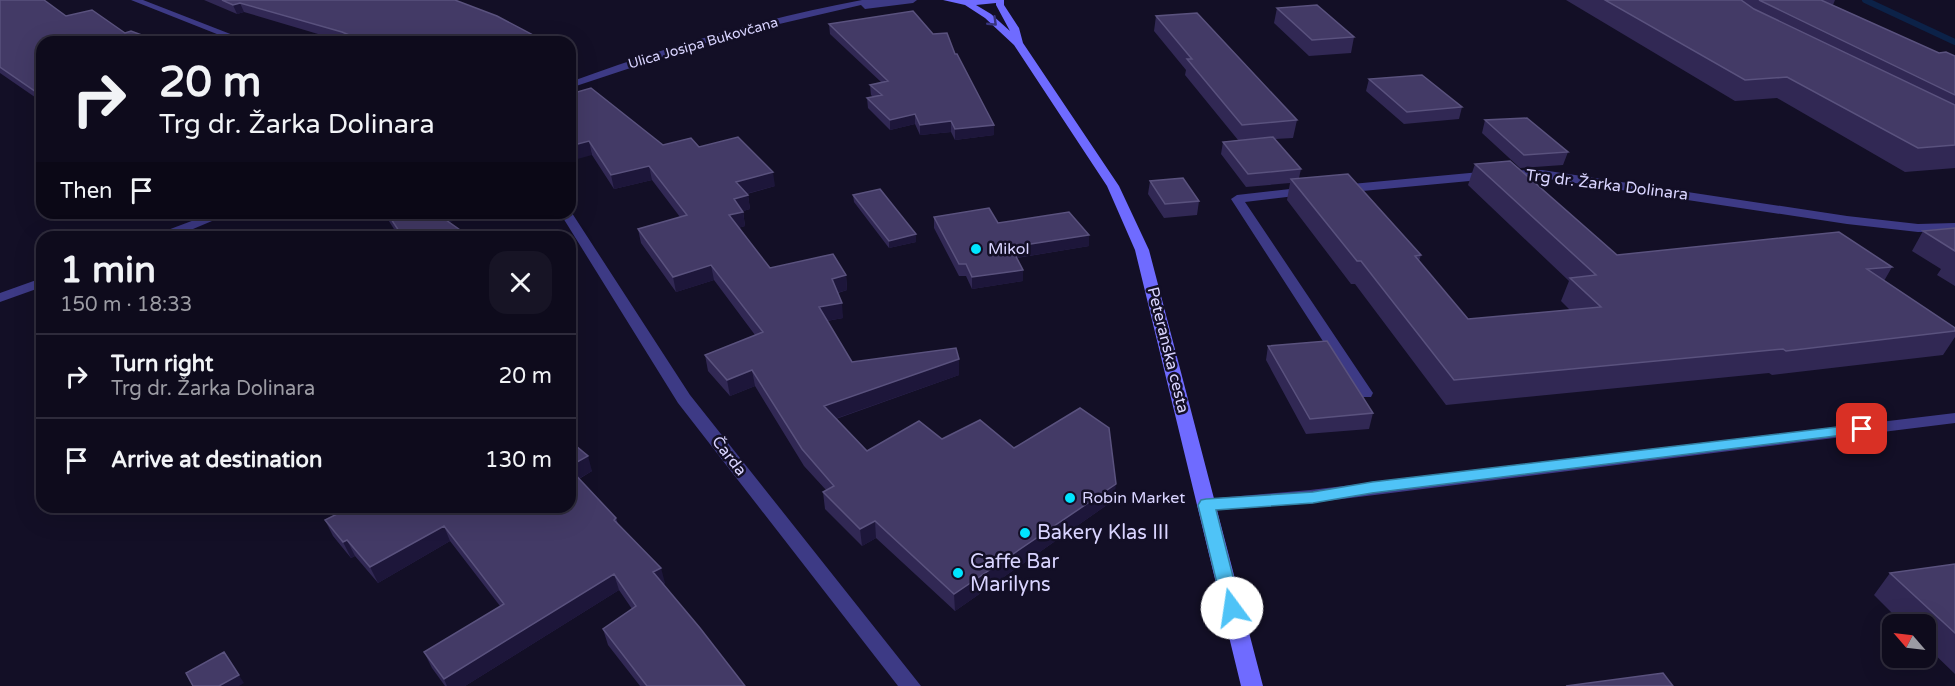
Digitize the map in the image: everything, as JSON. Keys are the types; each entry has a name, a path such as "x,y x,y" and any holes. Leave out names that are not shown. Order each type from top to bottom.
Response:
{"main road":[{"path":"947,0 967,3 1000,0"},
{"name":"Peteranska cesta","path":"1000,0 1000,5 1014,28 1018,43"},
{"name":"Peteranska cesta","path":"967,3 988,16 1018,43 1113,186 1142,250 1251,686"}],"street":[{"path":"135,0 230,36"},
{"name":"Ulica Josipa Bukovčana","path":"576,83 614,68 713,38 876,0"},
{"name":"Ulica Josipa Bukovčana","path":"838,8 913,0"},
{"name":"Trg dr. Žarka Dolinara","path":"1365,393 1237,199 1491,175 1542,174 1847,220 1918,228 1955,227"},
{"path":"178,231 209,219"},
{"name":"Čarda","path":"570,219 684,399 910,686"},
{"path":"0,298 36,284"},
{"path":"1206,505 1313,498 1372,488 1955,418"}],"building":[{"path":"0,0 44,0 66,16 92,10 125,33 131,31 144,36 36,36 36,92 0,67"},
{"path":"222,0 455,0 497,16 535,36 352,36 240,3 233,5"},
{"path":"1605,0 1741,0 1754,9 1955,105 1955,145 1918,148 1787,77 1745,80"},
{"path":"1759,0 1821,0 1939,53 1946,52 1955,56 1955,95"},
{"path":"1317,5 1354,37 1312,40 1277,8"},
{"path":"913,11 933,34 947,33 955,54 994,125 955,129 951,121 920,125 915,114 890,120 867,98 882,95 870,85 888,81 829,24"},
{"path":"1197,13 1297,120 1242,125 1187,59 1192,59 1156,16"},
{"path":"1422,75 1462,107 1407,112 1369,79"},
{"path":"591,88 663,145 691,138 699,147 738,137 773,172 736,182 748,195 734,199 743,212 729,215 770,268 833,254 846,275 832,279 842,303 819,307 852,362 956,348 959,359 824,406 867,451 919,421 942,439 980,420 1014,448 1080,408 1109,428 1116,484 954,594 875,521 860,529 823,492 834,486 802,449 752,370 727,380 705,355 763,332 711,265 673,277 638,229 687,215 649,166 611,175 589,141 576,144 576,92"},
{"path":"1527,118 1568,152 1524,155 1485,120"},
{"path":"1273,137 1301,169 1248,174 1223,142"},
{"path":"1510,161 1617,255 1839,232 1892,267 1867,269 1955,328 1955,331 1786,351 1783,349 1454,380 1361,261 1357,261 1291,179 1348,174 1421,255 1415,256 1468,319 1601,307 1570,278 1596,275 1475,164"},
{"path":"1183,178 1199,201 1165,204 1150,181"},
{"path":"880,189 916,234 889,241 853,195"},
{"path":"989,208 998,223 1069,212 1089,235 1011,247 1023,270 972,277 966,264 959,264 934,217"},
{"path":"391,219 444,219 462,231 399,231"},
{"path":"1955,228 1955,251 1923,231"},
{"path":"1327,341 1373,413 1310,419 1268,346"},
{"path":"576,446 588,456 576,463"},
{"path":"576,475 616,518 614,520 661,568 653,572 745,686 647,686 603,629 636,606 614,574 444,679 424,652 504,604 444,526 370,567 347,540 343,542 325,520 339,513 576,513"},
{"path":"1955,564 1955,633 1936,614 1890,573"},
{"path":"224,652 239,675 219,686 193,686 186,673"},
{"path":"1663,673 1673,686 1566,686"}],"waterway":[{"path":"1865,0 1955,42"}],"place":[{"name":"Mikol","path":"976,249"},
{"name":"Robin Market","path":"1070,498"},
{"name":"Bakery Klas III","path":"1025,533"},
{"name":"Caffe Bar Marilyns","path":"958,573"}],"route":[{"path":"1232,608 1206,505 1313,498 1372,488 1862,429"}]}
